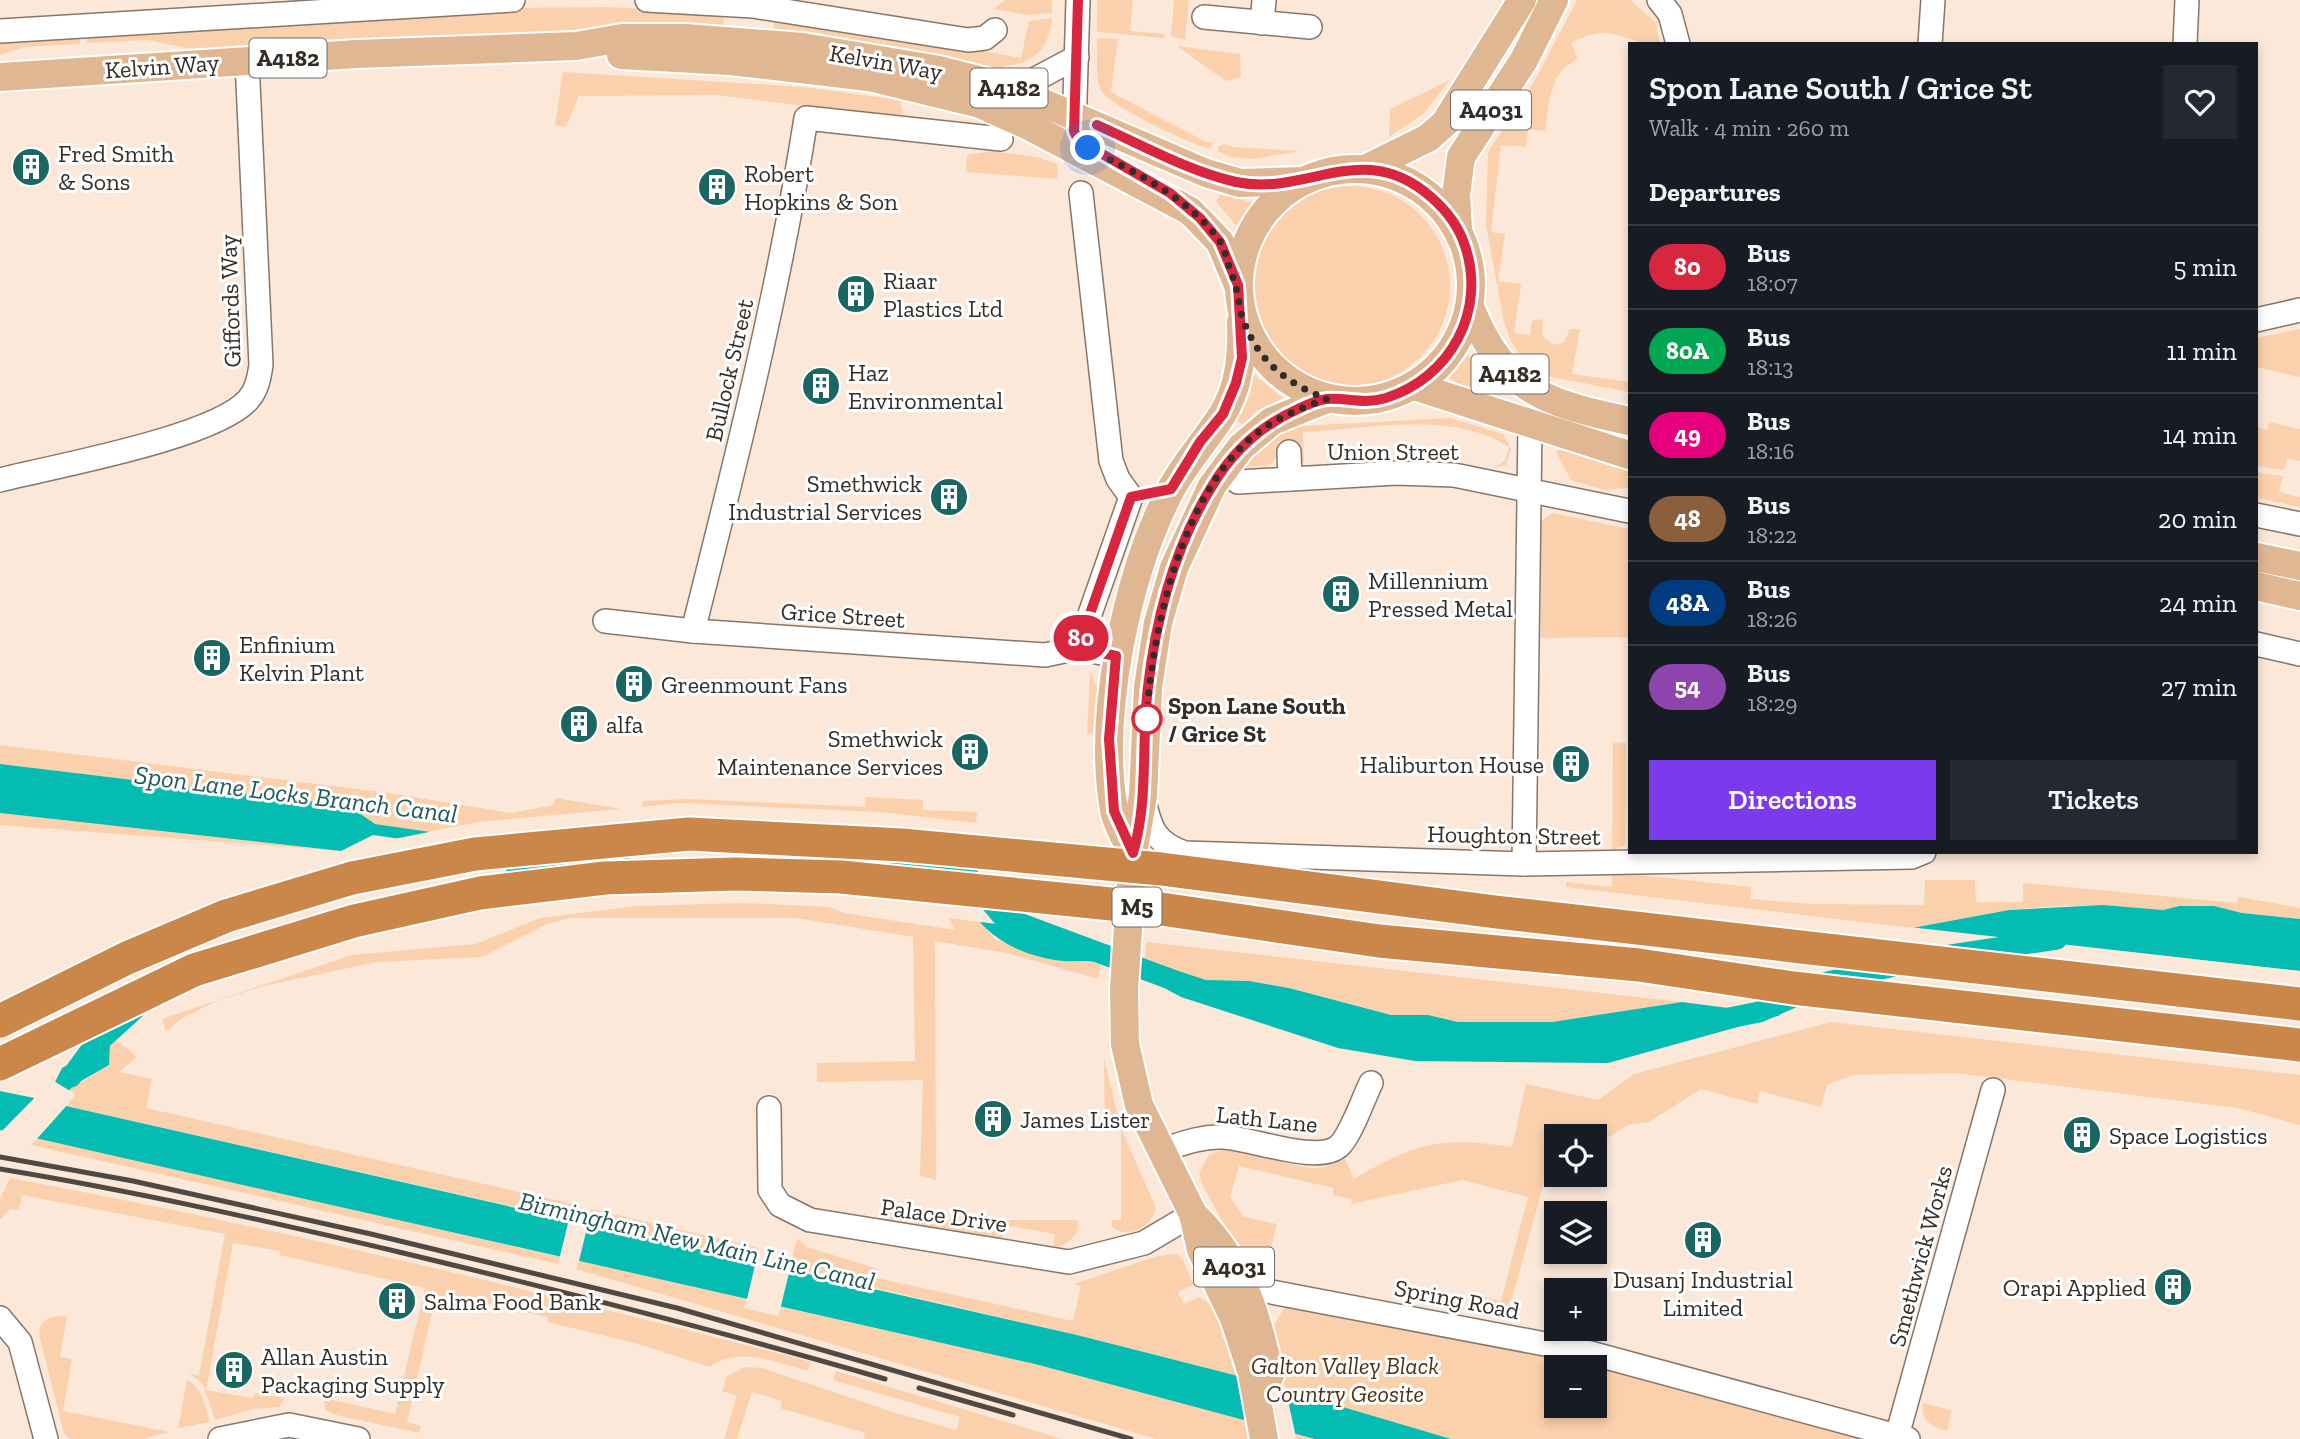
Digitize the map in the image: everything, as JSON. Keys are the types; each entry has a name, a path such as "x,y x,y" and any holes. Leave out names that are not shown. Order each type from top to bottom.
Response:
{"highway":[{"name":"M5","path":"0,1021 127,958 226,916 352,878 475,854 689,834 902,845 1161,869 1496,912 2300,1004"},
{"name":"M5","path":"0,1064 194,970 354,921 480,893 605,877 736,874 841,877 1161,909 1379,941 1639,965 1793,988 2300,1045"}],"main road":[{"name":"A4031","path":"1365,169 1428,138 1445,122 1522,0"},
{"name":"A4031","path":"1458,229 1456,195 1461,157 1524,60 1554,0"},
{"name":"Kelvin Way","path":"0,77 457,48 576,46 622,38 686,38 750,43 862,66 980,104 1029,126 1190,211 1220,242 1238,285"},
{"name":"Kelvin Way","path":"576,46 592,54 939,69 1006,87 1206,173 1240,183 1303,181"},
{"name":"A4182","path":"1365,169 1402,178 1421,189 1442,207 1458,229 1471,271 1470,307 1455,345 1445,360 1414,386 1385,398 1363,402 1327,399 1300,388 1278,373 1259,352 1241,313 1238,285 1243,249 1254,226 1273,201 1303,181 1329,172 1365,169"},
{"name":"A4182","path":"1470,307 1484,340 1497,360 1527,388 1580,410 1625,419"},
{"name":"A4031","path":"1133,853 1114,811 1109,739 1116,656 1141,570 1171,489 1200,442 1223,414 1236,383 1242,358 1241,313"},
{"name":"A4182","path":"1414,386 1628,455"},
{"name":"A4031","path":"1282,1439 1243,1324 1201,1250 1193,1213 1139,1105 1129,1075 1125,1044 1124,989 1133,853 1143,796 1148,687 1158,624 1188,535 1228,462 1272,422 1327,399"},
{"path":"2258,556 2300,566"},
{"path":"2258,586 2300,596"},
{"path":"1116,656 1142,653 1158,624"},
{"name":"A4031","path":"1193,1213 1219,1239 1245,1287 1243,1324 1264,1439"}],"street":[{"name":"Kelvin Way","path":"0,31 513,0"},
{"name":"Kelvin Way","path":"647,0 753,3 968,40 985,38 995,30"},
{"path":"1078,0 1074,131 1078,140 1170,193 1190,211"},
{"path":"1659,0 1670,14 1677,42"},
{"path":"1930,42 1933,0"},
{"path":"2185,42 2187,0"},
{"path":"750,43 753,3"},
{"path":"1204,18 1263,11 1310,27"},
{"path":"1006,87 1030,82 1077,57"},
{"name":"Giffords Way","path":"0,480 165,439 224,418 248,400 258,383 261,365 247,61"},
{"path":"943,93 932,130 1001,139"},
{"name":"Bullock Street","path":"694,631 744,427 792,206 806,118 932,130"},
{"path":"1081,193 1111,461 1118,479 1131,497"},
{"path":"2258,320 2300,310"},
{"path":"1524,864 1530,425"},
{"path":"1289,452 1290,479"},
{"name":"Union Street","path":"1238,482 1396,473 1454,475 1628,511"},
{"path":"1131,497 1171,489"},
{"path":"1078,648 1131,497"},
{"path":"2258,515 2300,524"},
{"name":"Grice Street","path":"605,621 694,631 1045,655 1078,648 1116,656"},
{"path":"2258,644 2300,654"},
{"name":"Houghton Street","path":"1143,796 1148,820 1157,837 1169,848 1185,853 1524,864 1912,858 1920,854"},
{"name":"Houghton Street","path":"1132,882 1159,861 1185,853"},
{"name":"Lath Lane","path":"1160,1151 1194,1139 1223,1137 1311,1153 1331,1152 1342,1144 1371,1083"},
{"name":"Smethwick Works","path":"1903,1437 1993,1090"},
{"name":"Palace Drive","path":"769,1108 770,1190 780,1205 810,1220 1069,1262 1144,1243 1193,1213"},
{"name":"Spring Road","path":"1245,1287 1587,1352 1903,1437"},
{"path":"0,1318 20,1342 46,1439"},
{"path":"220,1439 289,1425 358,1439"}],"green space":[{"path":"1005,0 1052,0 1052,13 1027,15 994,9"},
{"path":"1097,0 1133,0 1130,31 1165,34 1163,38 1097,32"},
{"path":"1174,0 1189,0 1185,40 1171,36"},
{"path":"1577,0 1630,0 1656,23 1660,42 1641,42 1597,33 1571,43 1578,59 1568,65 1556,80 1545,131 1528,129 1526,147 1501,145 1491,232 1505,234 1498,281 1521,284 1514,333 1530,335 1532,321 1543,319 1542,336 1554,345 1564,342 1570,329 1580,329 1572,374 1628,382 1628,392 1546,376 1525,361 1511,342 1504,322 1486,225 1488,152 1535,80"},
{"path":"606,7 724,13 723,26 692,24 191,49 147,40 87,43 86,33 502,8"},
{"path":"1052,18 1047,38 1038,53 1024,62 1004,66 1001,77 773,31 775,20 931,41 1021,58 1029,21"},
{"path":"79,34 80,44 24,47 0,55 0,39"},
{"path":"1097,38 1118,39 1111,92 1206,142 1213,142 1211,148 1172,134 1108,98 1102,92 1098,80"},
{"path":"1177,46 1240,54 1241,77 1226,81"},
{"path":"563,72 803,87 900,100 903,114 883,116 716,95 579,96 566,127 555,125"},
{"path":"1450,80 1423,114 1389,137 1390,109"},
{"path":"1226,144 1232,147 1300,151 1253,159 1231,157 1218,151 1219,146"},
{"path":"992,151 1037,157 1057,164 1058,179 966,172 967,155"},
{"path":"1350,186 1388,194 1405,203 1420,216 1433,231 1442,248 1450,286 1442,324 1433,341 1420,356 1405,369 1388,378 1350,386 1312,378 1295,369 1280,356 1267,341 1258,324 1250,286 1258,248 1267,231 1280,216 1295,203 1312,194"},
{"path":"1220,195 1252,202 1237,226 1216,202"},
{"path":"2300,329 2300,377 2258,367 2258,338"},
{"path":"1468,355 1484,372 1470,389 1449,379"},
{"path":"1252,373 1283,398 1256,411 1243,425 1236,420 1251,391"},
{"path":"1451,418 1503,434 1511,449 1506,465 1495,468 1506,459 1509,447 1487,436 1436,425 1409,424 1303,432 1304,462 1298,459 1296,441 1278,442 1278,454 1271,465 1244,467 1275,437 1300,426"},
{"path":"2269,422 2300,429 2300,461 2287,458 2284,470 2258,466 2258,428 2267,430"},
{"path":"1561,448 1628,466 1628,488 1604,490 1571,480 1556,452"},
{"path":"2258,472 2283,476 2279,492 2300,497 2300,507 2258,498"},
{"path":"1553,513 1628,529 1628,637 1541,638 1541,521"},
{"path":"1090,672 1098,689 1097,733 1087,734"},
{"path":"1613,742 1626,743 1625,845 1612,850"},
{"path":"0,745 382,792 512,813 553,805 556,798 621,809 479,822 428,832 375,824 349,806 0,764"},
{"path":"866,797 923,800 923,810 977,812 976,823 880,812 679,803 642,807 643,801 687,799 865,807"},
{"path":"0,813 341,851 0,825"},
{"path":"1612,872 1751,887 1751,899 1811,904 1924,905 1925,880 1975,880 1976,902 2023,902 2023,883 2237,903 2239,897 2300,908 2300,919 2179,906 2163,910 2103,905 2055,906 2009,910 1912,928 1566,887 1566,882 1612,887"},
{"path":"744,903 829,907 844,913 955,930 949,918 980,922 996,940 1064,961 1101,963 1098,979 1007,953 935,941 936,1180 920,1176 923,1080 817,1082 817,1063 915,1061 913,937 797,918 569,918 547,924 482,957 377,962 263,986 214,1002 179,1020 166,1032 162,1019 352,955 476,944 540,918 636,906"},
{"path":"1146,942 1682,1002 1552,1022 1458,1022 1428,1015 1391,1015 1289,988 1249,981 1206,980 1145,960"},
{"path":"1831,1022 2300,1075 2300,1125 2238,1108 1954,1073 1853,1075 1827,1085 1821,1107 1760,1091 1757,1104 1701,1089 1649,1122 1627,1125 1607,1137 1607,1124 1544,1124 1544,1182 1512,1299 1497,1315 1475,1311 1479,1296 1501,1301 1528,1197 1462,1180 1351,1204 1352,1199 1333,1195 1333,1188 1239,1166 1230,1197 1244,1217 1277,1224 1265,1272 1247,1265 1203,1186 1199,1173 1208,1156 1234,1149 1314,1168 1345,1159 1354,1179 1394,1157 1429,1145 1466,1142 1512,1147 1526,1084 1598,1100 1634,1074"},
{"path":"116,1040 137,1057 119,1072 152,1079 146,1108 573,1204 569,1219 66,1106 76,1094 69,1090 109,1065 110,1043"},
{"path":"1104,1059 1121,1128 1156,1208 1150,1220 1131,1232 1118,1231 1112,1226 1112,1220 1121,1220 1121,1129 1105,1129"},
{"path":"38,1138 560,1257 558,1264 31,1145"},
{"path":"10,1178 312,1240 612,1311 811,1362 808,1371 771,1360 745,1356 733,1357 710,1367 635,1343 547,1322 547,1317 436,1295 407,1422 421,1426 419,1433 336,1415 325,1410 324,1398 395,1414 425,1288 280,1255 280,1251 233,1243 206,1390 253,1398 255,1393 285,1398 279,1407 253,1409 215,1420 203,1384 189,1373 199,1376 225,1234 22,1195 19,1210 10,1209 0,1220 0,1199"},
{"path":"591,1209 759,1248 756,1260 588,1223"},
{"path":"887,1209 936,1220 1078,1220 1078,1226 1072,1239 1053,1248 1055,1234 1005,1225 1001,1242 884,1226"},
{"path":"797,1239 807,1247 878,1269 877,1278 1073,1321 1081,1286 1074,1284 1157,1256 1177,1254 1182,1258 1194,1285 1178,1292 1184,1304 1199,1297 1213,1305 1238,1376 1077,1335 790,1268"},
{"path":"579,1261 746,1299 744,1308 778,1316 781,1307 1035,1364 1246,1420 1249,1439 1156,1439 576,1269"},
{"name":"Galton Valley Black Country Geosite","path":"1285,1307 1544,1356 1544,1418 1607,1418 1607,1368 1865,1439 1296,1439 1272,1328"},
{"path":"67,1317 60,1357 72,1359 63,1411 170,1432 142,1439 70,1439 64,1433 39,1334 45,1320"},
{"path":"745,1367 762,1368 956,1430 960,1417 833,1380 836,1371 1063,1439 864,1439 865,1433 780,1408 782,1401 752,1392 737,1439 724,1439 737,1396 722,1391 727,1376"},
{"path":"187,1380 200,1393 210,1422 178,1428"},
{"path":"1923,1403 1952,1411 1947,1431 1928,1422 1923,1414"}],"water":[{"name":"Spon Lane Locks Branch Canal","path":"0,764 349,806 375,824 458,836 457,847 373,835 341,851 0,813"},
{"path":"2103,905 2163,910 2179,906 2214,906 2242,913 2300,919 2300,971 1912,928 2009,910"},
{"path":"980,922 1066,932 1102,947 1101,963 1039,957 1007,944"},
{"path":"1145,960 1206,980 1249,981 1289,988 1391,1015 1428,1015 1458,1022 1552,1022 1682,1002 1781,1015 1608,1063 1415,1061 1338,1048 1181,997 1144,977"},
{"path":"110,1043 109,1065 74,1085 57,1104 1077,1335 1238,1376 1451,1439 1315,1439 1035,1364 0,1130 0,1091 39,1099 55,1082 62,1068"}],"pier":[{"path":"439,830 460,833 460,848 389,840"},
{"path":"1909,927 2300,971 2300,975 1912,931"},
{"path":"52,1080 72,1092 63,1101 69,1103 35,1141 29,1140 0,1175 0,1137 3,1134 0,1133"},
{"path":"570,1215 589,1220 578,1265 559,1260"},
{"path":"757,1257 791,1265 780,1310 746,1303"},
{"path":"1237,1373 1285,1387 1296,1437 1247,1423"}],"waterway":[{"path":"515,876 620,854"},
{"path":"896,859 963,870 1003,917 1170,979"},
{"path":"1951,955 2057,939"},
{"path":"1729,1018 1759,1012 1828,982 1898,965"},
{"path":"71,1077 94,1046 135,1009"}],"railway":[{"path":"0,1157 133,1181 371,1234 677,1308 1131,1439"},
{"path":"0,1169 200,1207 399,1252 643,1312 885,1379"},
{"path":"919,1388 1013,1415"}],"bus line":[{"name":"80","path":"1078,0 1074,131 1078,140 1170,193 1200,218 1220,242 1232,277 1238,285 1241,313 1242,358 1236,383 1223,414 1200,442 1171,489 1131,497 1078,648 1116,656 1109,739 1114,811 1133,853 1141,819 1148,687 1158,624 1174,568 1212,486 1241,447 1272,422 1300,408 1327,399 1363,402 1385,398 1414,386 1427,377 1445,360 1465,325 1472,294 1471,271 1458,229 1442,207 1402,178 1365,169 1329,172 1303,181 1240,183 1206,173 1097,125"}],"place":[{"name":"Fred Smith & Sons","path":"31,167"},
{"name":"Robert Hopkins & Son","path":"717,187"},
{"name":"Riaar Plastics Ltd","path":"856,294"},
{"name":"Haz Environmental","path":"821,386"},
{"name":"Smethwick Industrial Services","path":"949,497"},
{"name":"Millennium Pressed Metal","path":"1341,594"},
{"name":"Enfinium Kelvin Plant","path":"212,658"},
{"name":"Greenmount Fans","path":"634,684"},
{"name":"Spon Lane South / Grice St","path":"1147,719"},
{"name":"alfa","path":"579,724"},
{"name":"Smethwick Maintenance Services","path":"970,752"},
{"name":"Haliburton House","path":"1571,764"},
{"name":"James Lister","path":"993,1119"},
{"name":"Space Logistics","path":"2082,1135"},
{"name":"Dusanj Industrial Limited","path":"1703,1240"},
{"name":"Orapi Applied","path":"2173,1287"},
{"name":"Salma Food Bank","path":"397,1301"},
{"name":"Allan Austin Packaging Supply","path":"234,1370"}],"route":[{"path":"1088,148 1170,193 1200,218 1220,242 1232,277 1238,285 1241,313 1248,333 1259,352 1278,373 1300,388 1327,399 1300,408 1255,434 1228,462 1212,486 1174,568 1158,624 1148,687 1146,731 1147,719"}],"water label":[{"name":"Birmingham New Main Line Canal","path":"697,1241"}]}
